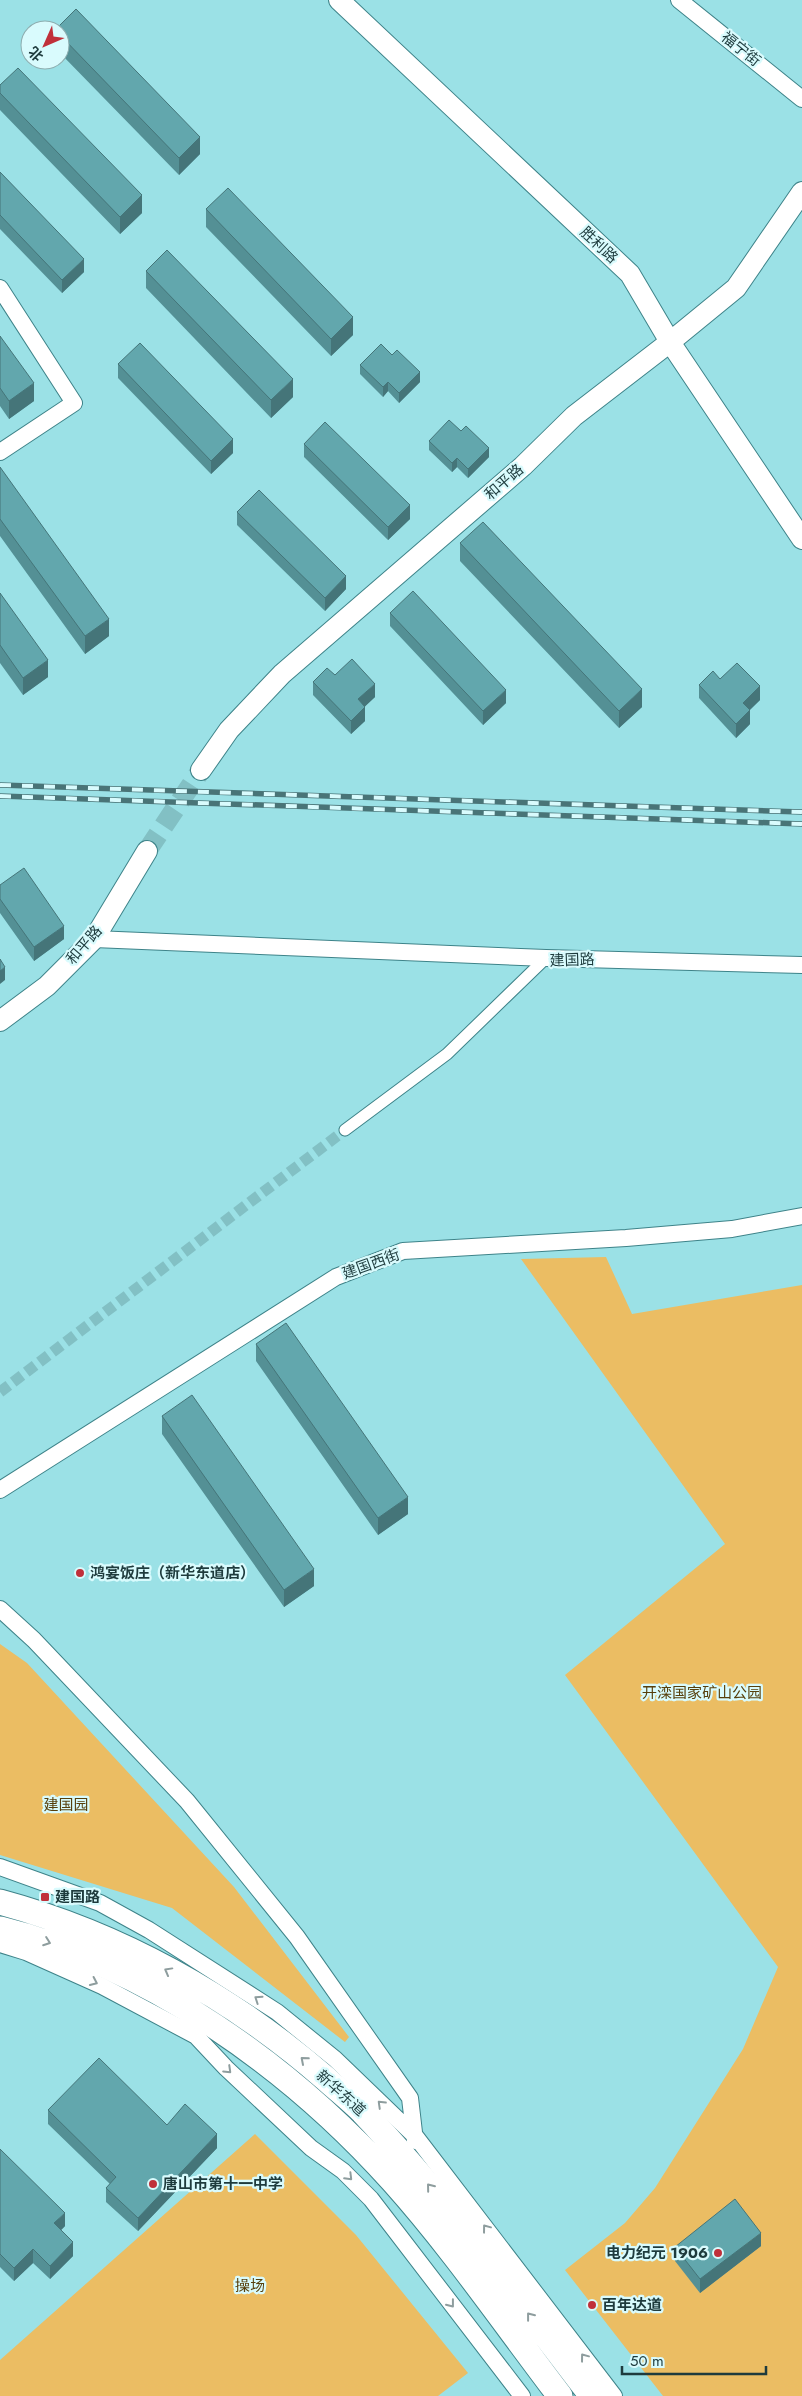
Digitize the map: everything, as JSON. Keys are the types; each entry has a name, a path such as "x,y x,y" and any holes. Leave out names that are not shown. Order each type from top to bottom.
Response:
{"main road":[{"name":"新华东道","path":"0,1902 43,1914 112,1942 242,2012 297,2054 362,2110 412,2166 592,2396"},
{"name":"新华东道","path":"0,1929 31,1937 74,1952 123,1974 237,2042 286,2079 354,2140 393,2181 423,2217 560,2396"}],"street":[{"name":"胜利路","path":"339,0 630,274 670,342 802,539"},
{"name":"福宁街","path":"679,0 802,99"},
{"name":"和平路","path":"201,770 229,730 282,674 523,466 574,416 736,288 802,192"},
{"path":"0,288 74,403 0,452"},
{"name":"和平路","path":"0,1021 47,986 94,939 147,851"},
{"path":"94,939 546,958"},
{"name":"建国路","path":"345,1130 448,1054 546,958 802,965"},
{"name":"建国西街","path":"0,1490 336,1277 403,1251 626,1238 732,1229 802,1216"},
{"path":"0,1609 34,1640 187,1801 297,1937 410,2098 416,2138 412,2166"},
{"path":"0,1867 100,1903 215,1970 277,2012 335,2059 416,2138 614,2396"},
{"path":"0,1944 34,1956 102,1986 196,2036 226,2068 297,2134 343,2171 371,2199 522,2396"}],"green space":[{"name":"开滦国家矿山公园","path":"606,1257 632,1314 802,1285 802,2396 663,2396 565,2270 625,2223 655,2188 743,2049 778,1967 565,1675 725,1544 521,1259"},
{"name":"建国园","path":"0,1644 27,1663 234,1887 349,2037 345,2042 172,1908 0,1855"},
{"name":"操场","path":"255,2134 356,2235 468,2373 438,2396 0,2396 0,2360"}],"building":[{"path":"76,9 200,137 179,158 70,45 70,20 65,20"},
{"path":"18,68 142,195 120,217 0,93 0,85"},
{"path":"0,172 84,259 62,280 0,215"},
{"path":"228,188 353,317 331,339 206,209"},
{"path":"167,250 293,379 271,400 146,271"},
{"path":"0,336 34,383 9,401 0,388"},
{"path":"140,343 233,439 211,461 118,364"},
{"path":"381,344 392,355 397,350 420,372 399,393 388,382 383,387 360,365"},
{"path":"449,420 461,431 466,426 489,448 468,469 457,458 452,463 429,441"},
{"path":"325,422 410,505 388,527 304,444"},
{"path":"0,467 109,619 85,636 0,519"},
{"path":"259,490 346,576 325,598 237,512"},
{"path":"483,522 642,689 619,711 460,543"},
{"path":"413,591 506,690 483,711 390,613"},
{"path":"0,593 48,660 23,678 0,645"},
{"path":"352,659 375,684 358,699 365,707 351,721 313,682 327,668 335,675"},
{"path":"737,663 760,686 743,703 750,710 736,724 699,685 713,671 720,679"},
{"path":"24,868 64,926 34,947 0,899 0,885"},
{"path":"0,959 5,967 0,971"},
{"path":"286,1323 408,1497 378,1518 256,1344"},
{"path":"192,1395 314,1569 284,1590 162,1416"},
{"path":"99,2058 167,2125 185,2104 217,2134 138,2218 106,2188 116,2177 48,2110"},
{"path":"0,2149 65,2213 54,2223 73,2242 50,2266 33,2249 14,2268 0,2254"},
{"name":"电力纪元 1906","path":"735,2199 761,2233 700,2279 675,2247"}],"tunnel":[{"path":"147,851 201,770"},
{"path":"0,1392 345,1130"}],"railway":[{"path":"0,785 802,812"},
{"path":"0,796 802,824"}],"place":[{"name":"鸿宴饭庄（新华东道店）","path":"80,1573"},
{"name":"建国路","path":"45,1897"},
{"name":"唐山市第十一中学","path":"153,2184"},
{"name":"电力纪元 1906","path":"718,2253"},
{"name":"百年达道","path":"592,2305"}]}
